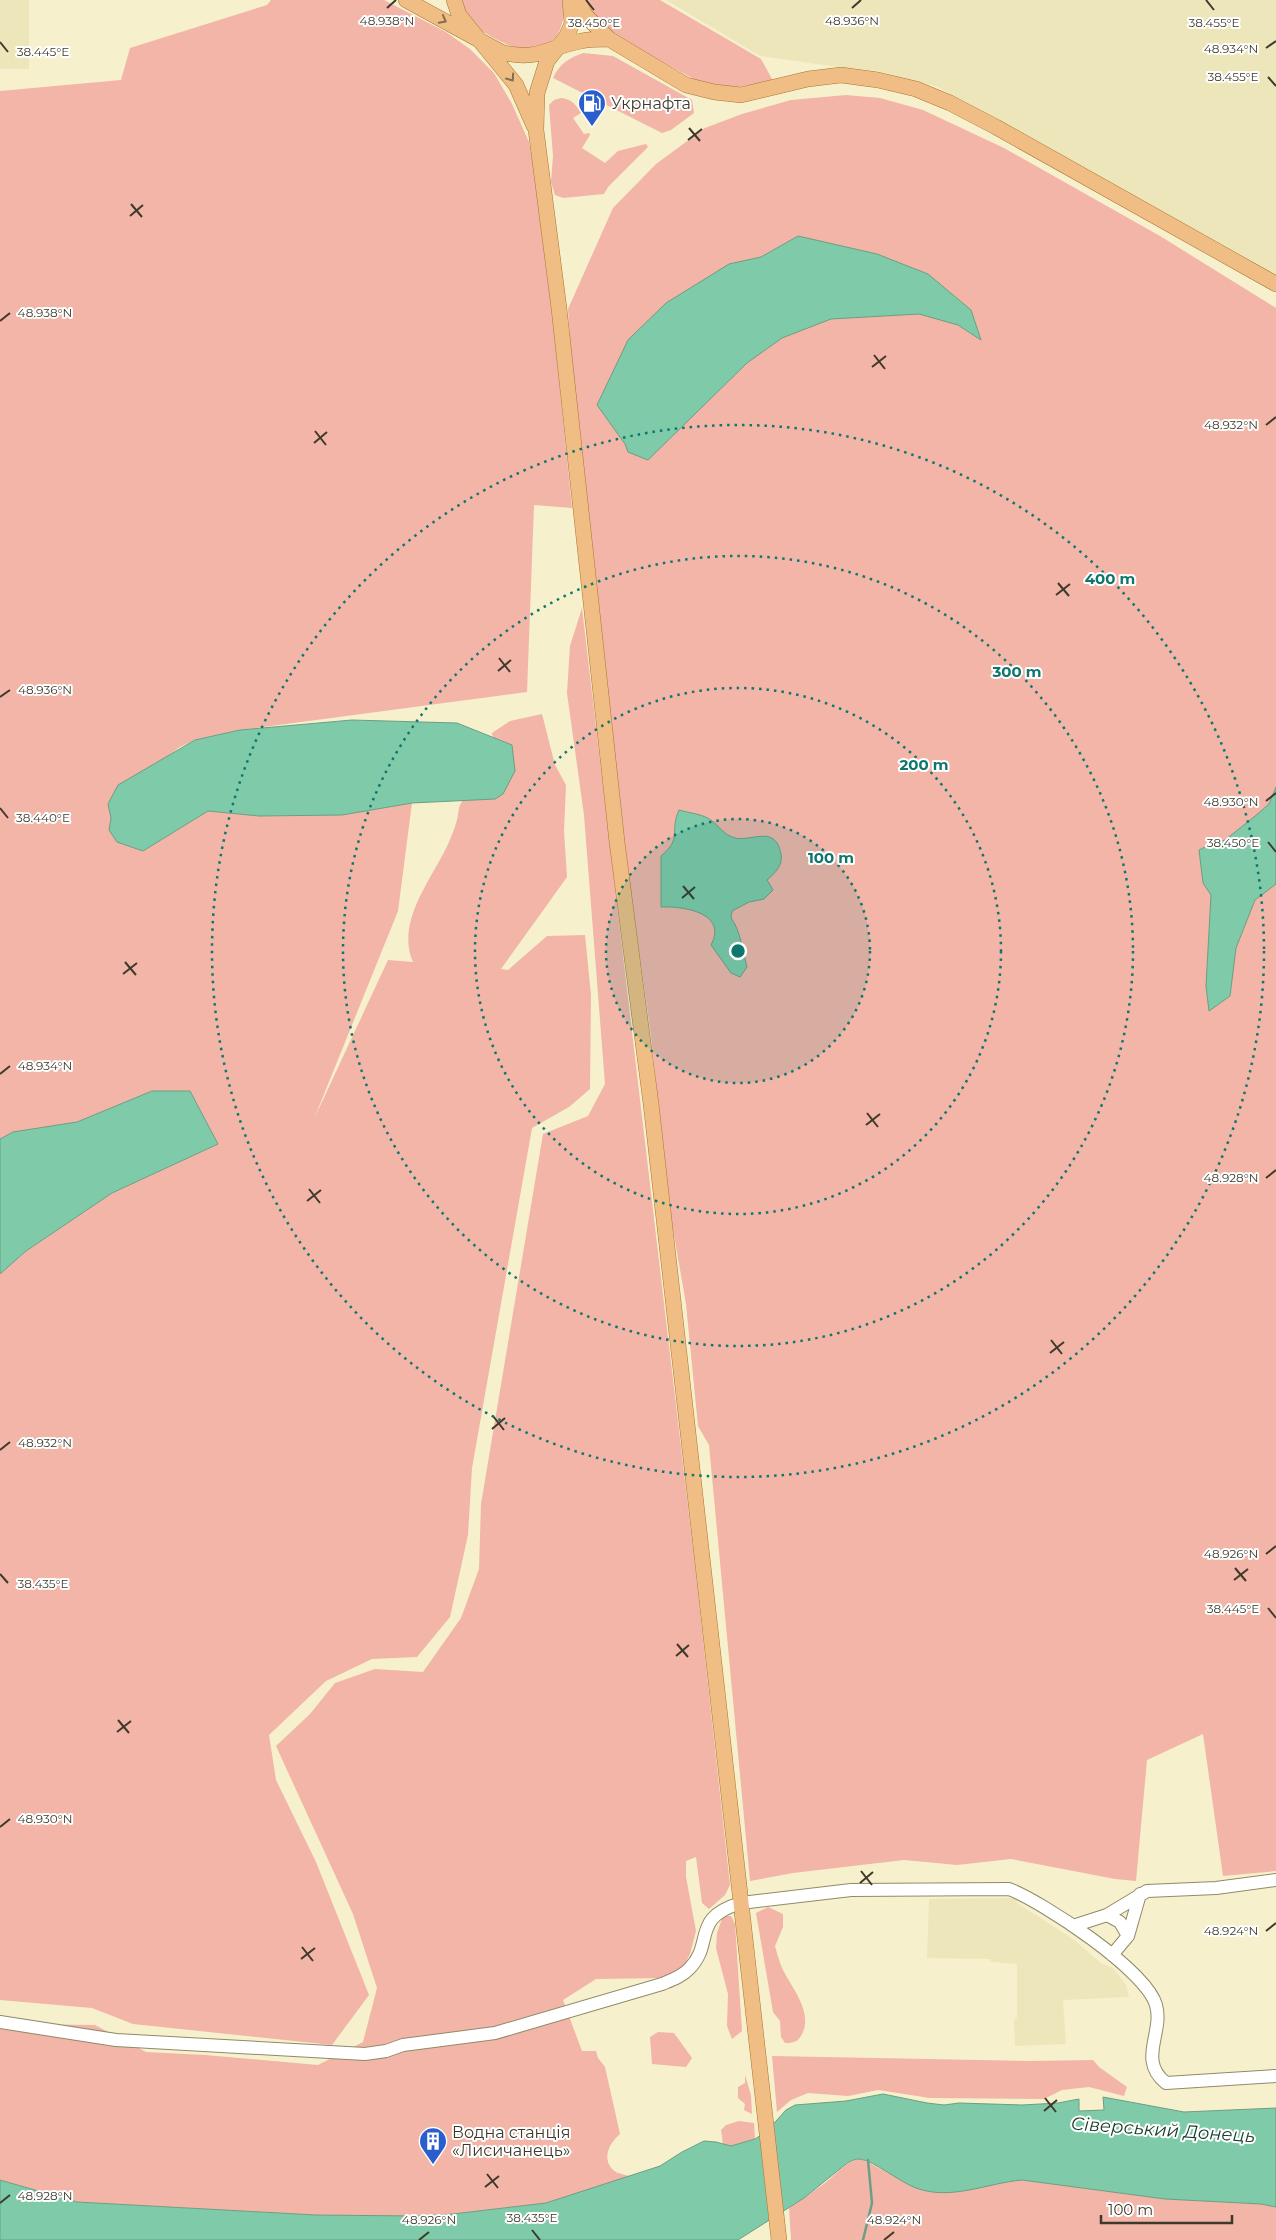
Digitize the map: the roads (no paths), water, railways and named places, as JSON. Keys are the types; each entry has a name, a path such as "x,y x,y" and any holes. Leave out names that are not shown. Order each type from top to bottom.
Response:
{"main road":[{"path":"406,0 502,52 519,57 538,56 558,47 582,41 609,39"},
{"path":"454,0 459,15 516,85 536,130"},
{"path":"570,0 572,24 566,37 547,61 537,93 536,130 559,308 623,894 651,1104 741,1904 755,2045 779,2240"},
{"path":"578,0 585,15 609,39 686,85 714,92 741,95 808,79 841,75 878,80 916,89 950,103 996,127 1276,284"}],"street":[{"path":"1073,1926 1107,1915 1147,1891 1216,1888 1276,1880"},
{"path":"0,2022 116,2040 365,2054 386,2051 403,2045 495,2033 680,1977 691,1968 699,1953 706,1929 714,1916 726,1908 741,1904 851,1890 1009,1888 1027,1895 1073,1926 1131,1971 1155,2003 1157,2015 1151,2062 1158,2077 1166,2083 1276,2076"},
{"path":"1112,1955 1128,1936 1140,1894"},
{"path":"1107,1915 1120,1922 1128,1936"}],"water":[{"path":"798,236 877,254 928,274 971,310 981,340 958,325 919,314 831,319 782,338 747,363 648,460 628,452 625,444 597,405 628,340 666,303 729,264 761,257"},
{"path":"352,720 457,723 512,745 515,771 503,794 495,799 412,803 342,815 259,816 208,811 143,851 117,842 109,830 111,818 108,804 118,785 195,740 240,730"},
{"path":"1276,787 1276,884 1255,900 1236,948 1230,996 1209,1011 1206,986 1211,895 1203,883 1199,850 1225,840 1254,817 1269,804"},
{"path":"679,810 701,815 709,819 730,836 744,838 767,836 778,844 781,854 780,866 767,880 773,890 764,899 749,902 732,911 731,918 739,934 747,967 740,977 731,973 711,945 715,934 714,925 709,919 691,910 661,907 661,856 668,850 674,839 676,818"},
{"path":"152,1091 190,1091 218,1144 112,1193 26,1251 0,1274 0,1139 13,1132 77,1122"},
{"name":"Сіверський Донець","path":"883,2094 944,2105 959,2103 1022,2105 1058,2103 1079,2099 1079,2111 1104,2110 1103,2097 1184,2112 1276,2108 1276,2207 1261,2204 1165,2199 1022,2180 956,2192 929,2192 916,2188 860,2159 848,2163 804,2198 738,2240 0,2240 0,2180 77,2202 316,2215 416,2216 453,2214 546,2203 660,2166 704,2141 731,2146 755,2139 767,2131 786,2110 795,2105 846,2101"}],"waterway":[{"path":"863,2240 872,2203 868,2160"}],"place":[{"name":"Укрнафта","path":"592,127"},
{"name":"Водна станція «Лисичанець»","path":"433,2165"}]}
